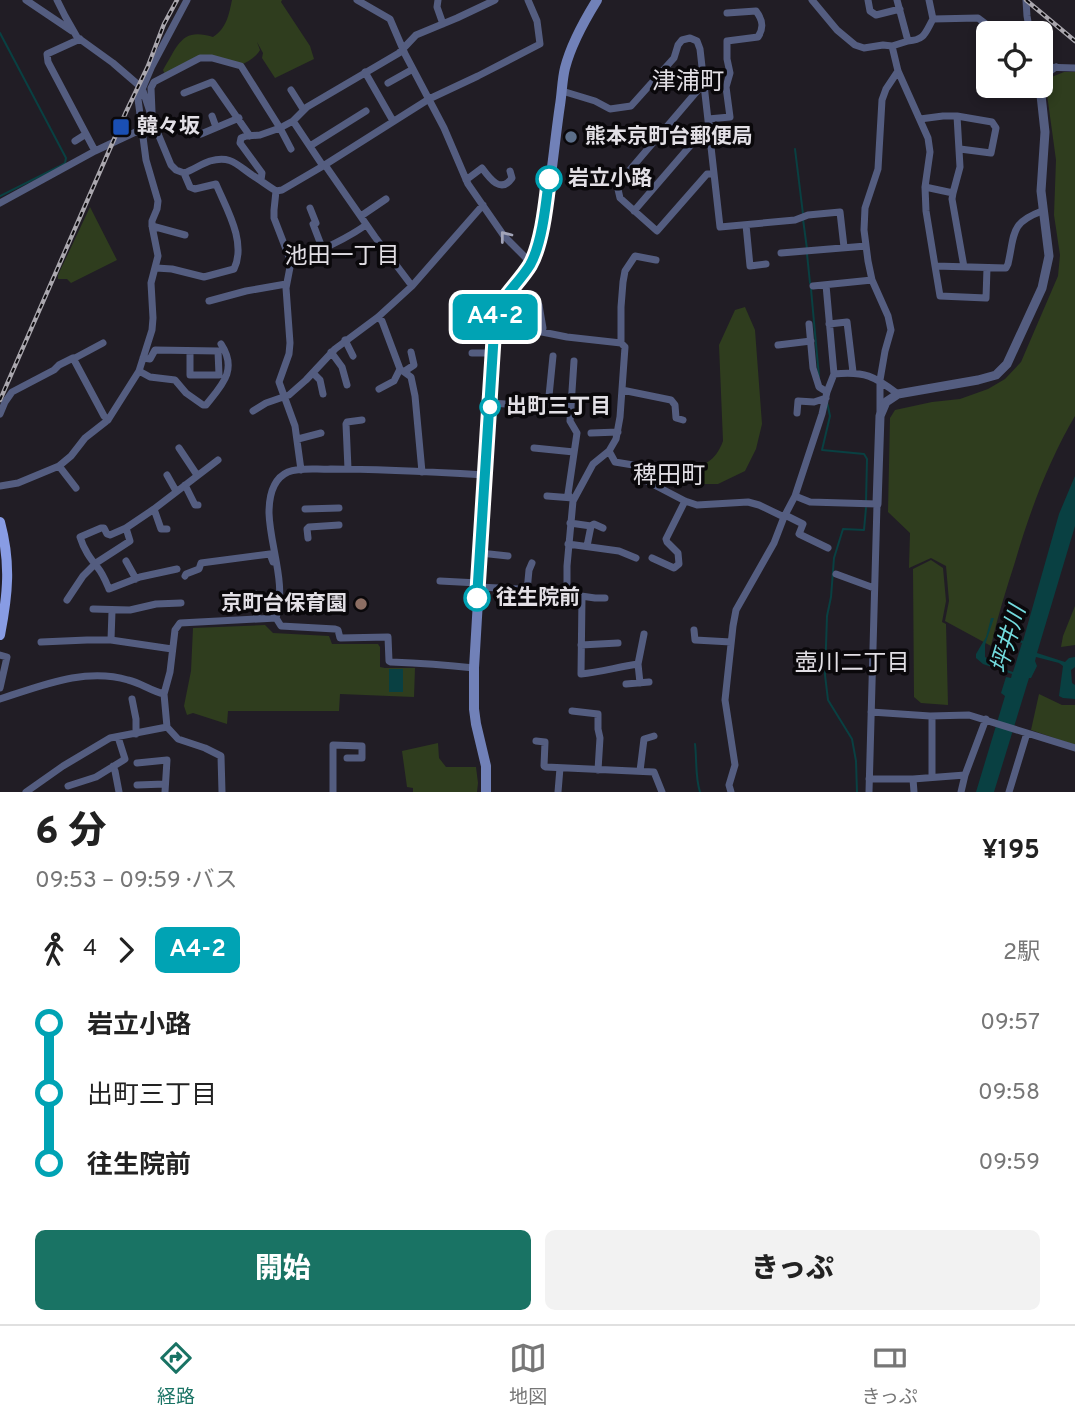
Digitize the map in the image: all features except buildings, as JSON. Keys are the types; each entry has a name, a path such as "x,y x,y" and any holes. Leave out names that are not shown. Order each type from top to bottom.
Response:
{"main road":[{"path":"486,792 486,766 474,709 474,668 495,316 500,303 531,263 537,247 565,68 573,44 597,0"},
{"path":"0,522 8,576 6,609 1,629"}],"street":[{"path":"26,0 113,62 142,88 171,165 176,170 184,173 207,162 221,159 238,163 276,191 324,166 429,99 540,44 537,21 528,0"},
{"path":"57,0 78,36"},
{"path":"0,486 18,483 59,466 85,438 108,420 139,371 152,330 151,283 158,256 152,221 158,201 146,160 138,104 142,88 187,0"},
{"path":"357,0 390,19 466,180 504,236 531,263"},
{"path":"438,0 437,7 443,24"},
{"path":"261,180 259,168 240,143 241,138 260,135 293,121 303,109 399,53 416,35 495,0"},
{"path":"812,0 850,43 863,48 892,46 918,40 933,19 929,0"},
{"path":"868,0 870,11 876,15 900,9"},
{"path":"897,0 908,41"},
{"path":"1026,0 1028,21"},
{"path":"634,211 708,122 730,117 726,87 730,73 727,41 758,37 762,31 761,18 756,11 727,13"},
{"path":"933,19 978,18 982,21"},
{"path":"78,36 47,54 48,62 95,151"},
{"path":"562,91 595,101 610,109 631,106 674,58 682,40 690,38 697,41 720,227 795,220 808,215 840,212 844,247"},
{"path":"892,46 898,71 928,138 930,152 925,187 926,211 940,296 986,298 987,268"},
{"path":"150,114 153,109 151,88 154,82 206,57 241,66 291,149"},
{"path":"1053,69 1056,67 1075,68"},
{"path":"388,83 414,69"},
{"path":"869,792 880,380 891,330 888,316 872,280 864,230 865,208 878,169 882,100 898,71"},
{"path":"365,72 393,121"},
{"path":"184,93 212,82 250,136"},
{"path":"704,83 617,185 620,198 657,232 707,174 714,174"},
{"path":"291,90 303,109"},
{"path":"880,416 886,402 898,394 978,380 996,375 1007,364 1042,288 1048,263 1049,246 1041,191 1045,132 1041,98"},
{"path":"310,146 366,111"},
{"path":"212,116 216,127"},
{"path":"920,119 957,116 992,122 996,128 991,153 960,149"},
{"path":"957,116 960,167 953,199 964,267"},
{"path":"201,134 239,118"},
{"path":"293,121 412,286"},
{"path":"0,203 95,151 142,129"},
{"path":"75,141 86,134"},
{"path":"466,180 482,168 496,184 503,185 510,182 510,171"},
{"path":"156,268 204,277 234,269 237,265 238,249 233,224 216,184 195,190 190,187 184,173"},
{"path":"925,187 953,193"},
{"path":"276,191 274,218 291,262 286,284 289,354 278,379 293,418 301,470"},
{"path":"361,216 386,199"},
{"path":"253,411 298,388 331,352 378,317 412,286 482,205"},
{"path":"310,208 323,250"},
{"path":"935,266 1006,268 1019,224 1042,211"},
{"path":"291,262 323,250 366,225"},
{"path":"746,225 750,266 766,264"},
{"path":"152,226 185,235"},
{"path":"780,254 866,246"},
{"path":"567,594 572,497 593,464 609,451 618,432 625,347 621,342 621,307 625,271 635,256 656,260"},
{"path":"813,286 872,280"},
{"path":"209,301 246,290 286,284"},
{"path":"731,792 729,785 734,765 725,700 736,610 774,544 795,496 834,374 826,285"},
{"path":"506,296 539,305 542,332 621,342"},
{"path":"378,317 403,370 411,377 422,472"},
{"path":"830,324 847,322 853,372"},
{"path":"809,324 813,368 819,387 827,395"},
{"path":"345,340 353,356"},
{"path":"778,345 811,341"},
{"path":"0,414 12,392 103,343"},
{"path":"139,371 150,377 175,380 186,393 206,405 227,378 228,360 219,345"},
{"path":"143,358 150,359 155,350 190,351 220,352 219,375 190,375 190,351"},
{"path":"331,352 340,362 347,385"},
{"path":"379,389 414,365 411,352"},
{"path":"472,353 493,353"},
{"path":"548,406 553,356"},
{"path":"75,358 108,420"},
{"path":"572,497 568,494 577,433 571,424 574,360"},
{"path":"834,374 853,372 880,380 898,394"},
{"path":"313,373 323,381 323,394"},
{"path":"622,390 671,400 675,405 676,418 683,420"},
{"path":"797,413 798,401 814,402 827,395"},
{"path":"490,403 571,408"},
{"path":"348,469 346,424 362,420"},
{"path":"592,433 618,432"},
{"path":"298,439 321,433"},
{"path":"179,448 197,475"},
{"path":"534,448 574,452"},
{"path":"609,451 615,462 639,466 641,478 685,501 697,505 748,502 759,505 803,524 799,534 828,548"},
{"path":"177,569 109,589 97,566 86,554 81,536 103,527 110,535 126,528 218,460"},
{"path":"59,466 76,488"},
{"path":"474,668 391,662 388,637 340,638 338,630 335,629 281,626 276,618 279,585 269,507 276,480 290,471 348,469 485,475"},
{"path":"167,475 176,491"},
{"path":"185,485 195,505 198,505"},
{"path":"547,496 572,497"},
{"path":"795,496 810,502 877,504"},
{"path":"652,558 674,568 679,564 678,553 666,539 685,501"},
{"path":"304,509 339,508"},
{"path":"154,509 161,529 167,529"},
{"path":"570,523 590,526 594,524 603,528"},
{"path":"308,538 309,527 339,525"},
{"path":"587,546 590,526"},
{"path":"67,600 94,565 130,541 126,528"},
{"path":"568,544 619,551 636,558"},
{"path":"480,553 508,556"},
{"path":"186,576 200,569 201,563 270,554 272,562 276,562"},
{"path":"126,561 136,579"},
{"path":"527,591 528,573 533,563"},
{"path":"836,574 874,588"},
{"path":"440,581 605,598"},
{"path":"255,594 257,618"},
{"path":"582,597 581,674 638,664"},
{"path":"93,609 132,610 156,604 181,603"},
{"path":"111,640 112,611"},
{"path":"222,792 221,756 178,739 167,727 163,694 170,672 175,631 180,623 276,618"},
{"path":"694,630 695,640 732,642"},
{"path":"640,683 638,664 644,634"},
{"path":"41,642 111,640 172,649"},
{"path":"581,645 618,643"},
{"path":"0,655 7,657 0,688"},
{"path":"0,699 32,687 92,675 128,679 163,694"},
{"path":"626,684 649,682"},
{"path":"132,699 136,734"},
{"path":"572,711 598,715 598,770"},
{"path":"871,712 932,716 969,715 1075,748"},
{"path":"932,716 932,777"},
{"path":"961,792 986,719"},
{"path":"26,792 110,738 167,727"},
{"path":"1009,792 1027,733"},
{"path":"640,771 644,739 654,736"},
{"path":"68,786 96,777 125,759 118,737"},
{"path":"536,741 545,742 544,766 653,772 662,792"},
{"path":"333,792 334,745 362,746 362,758 347,758"},
{"path":"137,763 167,760 165,788 137,785"},
{"path":"113,766 119,792"},
{"path":"558,792 560,768"},
{"path":"869,779 965,775"},
{"path":"913,779 914,792"}],"shaded area":[{"path":"232,0 282,0 310,46 314,59 275,78 262,58 263,53 257,42 260,50 258,53 240,65 205,57 165,75 163,70 182,41 194,35 213,37 221,29 227,20"},
{"path":"1064,72 1075,72 1075,416 1056,451 1033,506 991,646 945,621 949,601 946,566 931,558 909,568 910,533 888,512 890,418 895,410 960,399 988,389 1005,379 1021,362 1058,276 1060,255 1054,215 1056,160 1048,98 1053,98 1053,76"},
{"path":"90,207 117,260 71,283 67,279 58,279 58,275"},
{"path":"745,307 755,330 762,424 756,449 745,471 718,484 690,484 683,473 712,458 723,441 719,345 735,310"},
{"path":"1075,476 1075,526 1037,653 1065,662 1075,657 1075,667 1071,670 1075,699 1059,696 1063,666 1036,657 1037,666 1029,678 994,792 976,792 1005,696 1001,693 1006,677 1011,678 1012,674 983,664 976,658 976,654 986,637 991,618 994,618 985,645 985,657 992,661 992,665 1013,672 1022,643 1016,641 1016,638 1023,641 1059,514"},
{"path":"931,560 943,568 946,601 942,622 946,624 948,705 921,703 914,697 913,569"},
{"path":"1075,606 1075,645 1061,647 1063,636"},
{"path":"265,625 273,633 329,636 332,644 378,644 380,667 415,668 414,697 340,694 339,711 228,711 227,724 193,713 187,715 184,706 191,671 193,628"},
{"path":"389,669 403,669 403,692 389,692"},
{"path":"1039,694 1062,705 1075,705 1075,745 1031,730"},
{"path":"438,743 439,758 446,767 476,767 477,792 413,792 413,788 407,787 402,751"}],"waterway":[{"path":"0,33 66,158 65,163 0,196"},
{"path":"795,149 803,214"},
{"path":"803,219 807,249"},
{"path":"807,254 810,283"},
{"path":"811,289 819,377"},
{"path":"827,402 830,416 822,450 864,454 867,459 866,502"},
{"path":"857,792 852,739 828,700 825,675 827,616 834,558 843,529 864,530 866,508"},
{"path":"695,744 700,792"}],"railway":[{"path":"0,400 148,66 164,24 177,0"},
{"path":"1026,0 1075,41"}],"bus line":[{"name":"A4-2","path":"477,598 495,316 500,303 531,263 537,247 549,179"}],"place":[{"name":"韓々坂","path":"121,127"},
{"name":"熊本京町台郵便局","path":"571,137"},
{"name":"岩立小路","path":"549,179"},
{"name":"出町三丁目","path":"490,407"},
{"name":"往生院前","path":"477,598"},
{"name":"京町台保育園","path":"361,604"}],"district":[{"name":"津浦町","path":"688,83"},
{"name":"池田一丁目","path":"342,257"},
{"name":"稗田町","path":"669,477"},
{"name":"壺川二丁目","path":"852,664"}],"water label":[{"name":"坪井川","path":"1010,640"}]}
